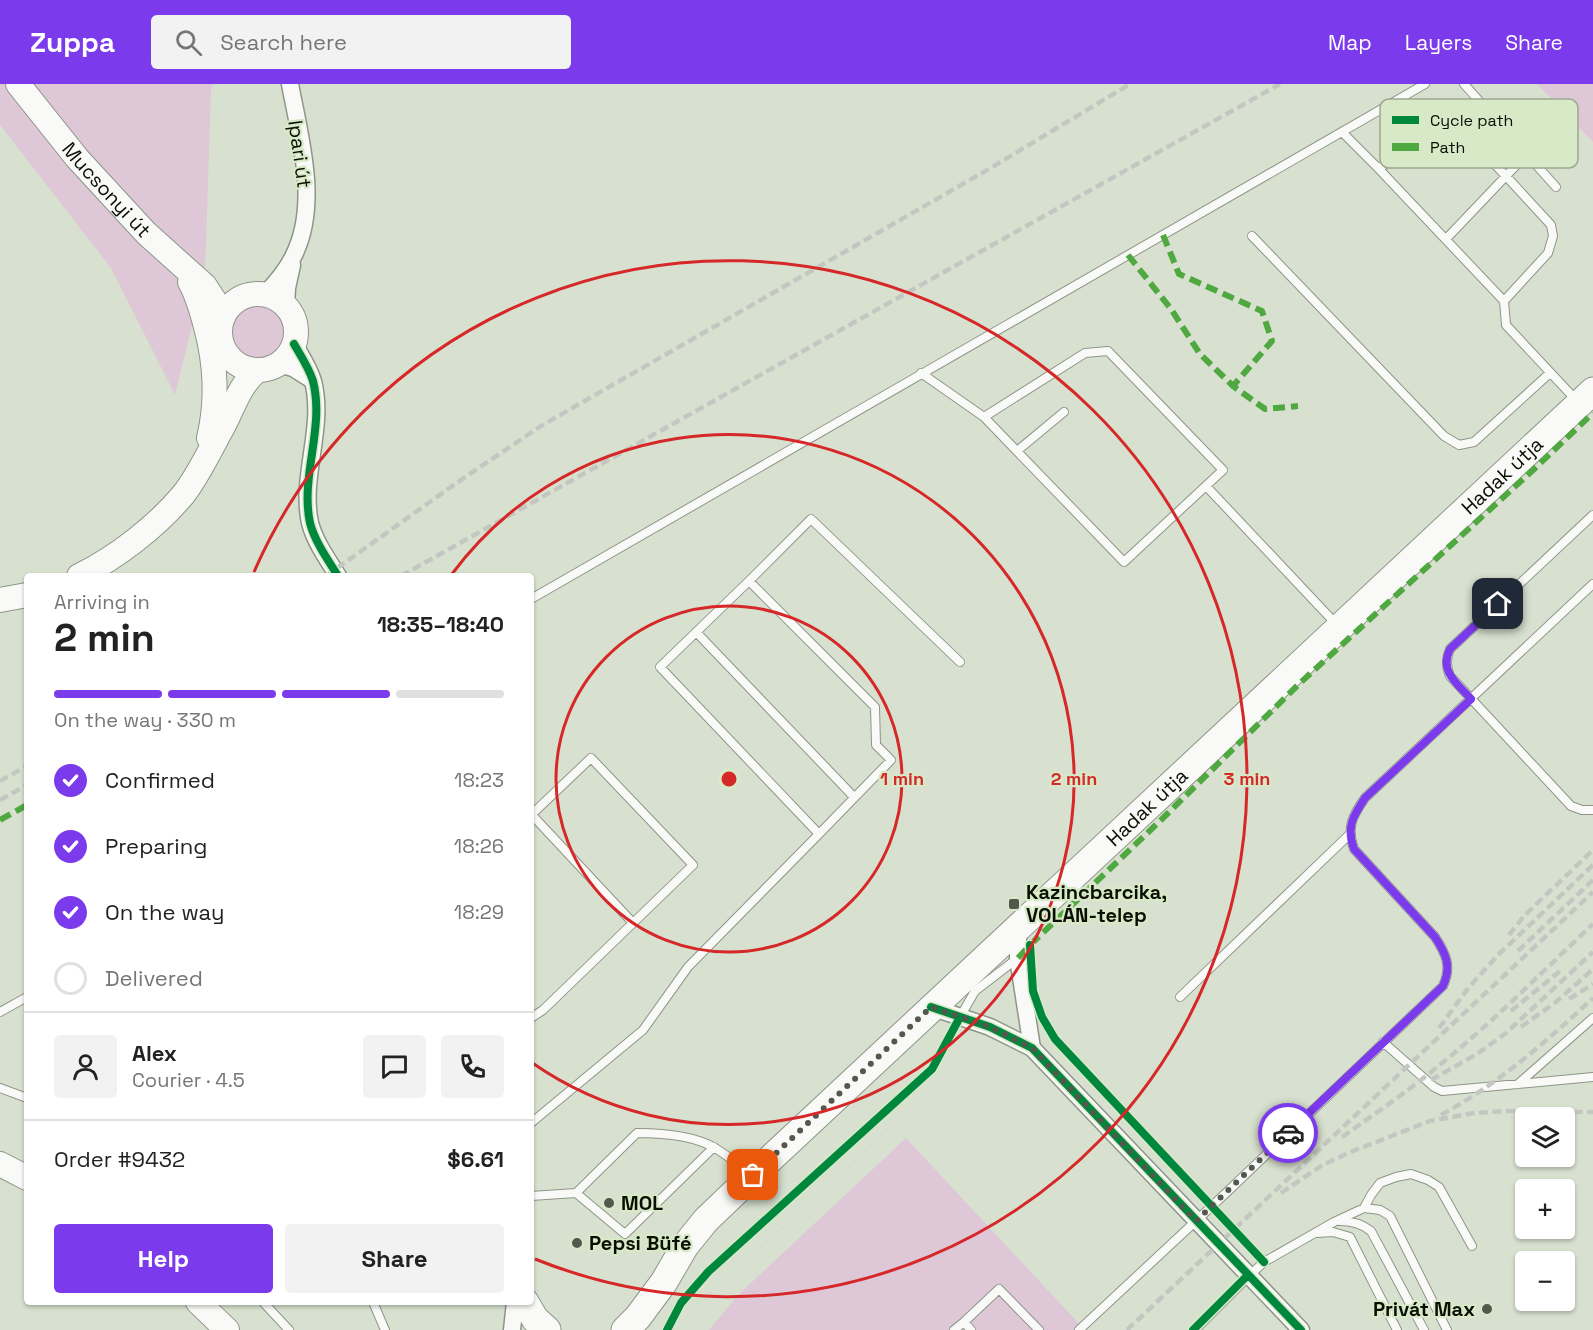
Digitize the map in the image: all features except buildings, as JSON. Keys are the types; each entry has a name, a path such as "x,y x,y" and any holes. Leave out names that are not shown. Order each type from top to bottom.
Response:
{"main road":[{"name":"Mucsonyi út","path":"18,84 77,158 146,233 230,308"},
{"path":"176,260 195,293 214,362 213,416 201,464"},
{"path":"85,573 100,566 133,542 183,494 251,377 290,355 296,327 293,316 286,306 276,298 265,294 247,295 230,308 221,324 222,344 226,353 245,368 268,367"},
{"path":"233,360 238,376 236,401"},
{"name":"Hadak útja","path":"664,1282 685,1246 705,1220 1586,397"},
{"path":"0,600 24,596"},
{"path":"0,1164 24,1176"},
{"path":"625,1330 638,1317 664,1282"},
{"path":"645,1330 664,1282"},
{"path":"201,1305 227,1330"},
{"path":"527,1305 535,1319 547,1330"}],"street":[{"name":"Ipari út","path":"286,306 293,258 303,226 307,185 290,84"},
{"name":"Ipari út","path":"265,294 293,258"},
{"path":"294,344 308,369 317,407 308,495 310,520 314,535 336,573"},
{"path":"268,367 293,368 312,381"},
{"path":"1018,927 1018,958 1032,1048"},
{"path":"931,1007 990,1027 1032,1048 1301,1330"},
{"path":"512,1330 515,1305"}],"lane":[{"path":"1399,99 1425,84"},
{"path":"1464,84 1478,99"},
{"path":"534,597 1380,110"},
{"path":"1342,132 1504,301 1506,325 1550,373 1586,397"},
{"path":"1498,168 1551,225 1553,236 1548,254 1504,301"},
{"path":"1446,239 1514,168"},
{"path":"1539,168 1556,187"},
{"path":"1251,236 1444,436 1459,446 1474,442 1550,373"},
{"path":"921,374 984,417 1124,562 1223,470 1108,351 1085,353 984,417"},
{"path":"1017,451 1064,412"},
{"path":"1206,486 1340,628"},
{"path":"1593,515 1450,649 1447,660 1450,676 1571,806 1582,810 1593,810"},
{"path":"819,834 660,667 811,519 960,662"},
{"path":"534,1121 643,1030 688,967 891,760 876,746 875,707 749,581"},
{"path":"1079,1330 1443,986 1448,968 1445,951 1435,937 1354,849 1350,839 1350,825 1365,798 1593,584"},
{"path":"696,632 854,797"},
{"path":"534,812 591,758 693,865 543,1010 534,1016"},
{"path":"534,818 633,923"},
{"path":"1180,997 1350,834"},
{"path":"960,1017 975,992 1018,958"},
{"path":"0,1012 24,999"},
{"path":"1518,1084 1593,1018"},
{"path":"1383,1042 1434,1087 1442,1091 1593,1077"},
{"path":"0,1088 24,1097"},
{"path":"534,1196 576,1193 637,1133 654,1133 698,1141 714,1147 753,1175"},
{"path":"576,1193 625,1234 714,1147"},
{"path":"1364,1208 1380,1183 1396,1176 1411,1174 1439,1187 1472,1246"},
{"path":"1195,1330 1264,1262 1334,1222 1364,1208 1380,1210 1390,1216 1447,1330"},
{"path":"1334,1222 1348,1221 1364,1225 1371,1231 1424,1330"},
{"path":"1314,1233 1333,1232 1350,1238 1396,1330"},
{"path":"954,1330 999,1289 1039,1330"},
{"path":"267,1305 289,1330"},
{"path":"374,1305 385,1330"},
{"path":"964,1322 971,1330"}],"path":[{"path":"687,1314 978,1044 990,1027 1006,988"}],"shaded area":[{"path":"0,84 213,84 205,275 175,395 111,268 0,125"},
{"path":"1537,84 1593,84 1593,142 1578,126 1578,99 1551,99"},
{"path":"258,296 278,302 288,312 294,332 288,352 278,362 258,368 238,362 228,352 222,332 228,312 238,302"},
{"path":"906,1138 1085,1330 709,1330 737,1296"}],"railway":[{"path":"330,573 541,426 989,169 1130,84"},
{"path":"406,573 1280,84"},
{"path":"0,781 24,768"},
{"path":"0,800 24,787"},
{"path":"1509,935 1525,915 1593,850"},
{"path":"1439,1028 1469,987 1499,954 1593,865"},
{"path":"1518,951 1593,880"},
{"path":"1127,1330 1593,892"},
{"path":"1342,1137 1405,1092 1462,1047 1593,924"},
{"path":"1431,1080 1477,1054 1506,1033 1593,952"},
{"path":"1521,1027 1556,1002 1593,969"},
{"path":"1511,1011 1560,971"},
{"path":"1569,999 1593,984"},
{"path":"1441,1115 1502,1076 1593,998"},
{"path":"1281,1193 1321,1166 1430,1121 1474,1113 1506,1111 1593,1112"}],"marked path":[{"path":"1163,235 1179,274 1262,311 1272,341 1233,386"},
{"path":"1128,255 1171,309 1200,354 1233,386 1265,409 1298,406"},
{"path":"1018,958 1300,683 1593,413"},
{"path":"0,820 24,807"}],"cycle path":[{"path":"294,344 311,376 316,399 315,434 308,488 310,523 318,544 336,573"},
{"path":"1030,945 1033,991 1042,1017 1055,1039 1264,1262"},
{"path":"931,1007 990,1027 1032,1048 1301,1330"},
{"path":"667,1330 681,1303 708,1272 932,1069 960,1017"},
{"path":"1193,1330 1248,1275"}],"way so far":[{"path":"753,1175 931,1007 990,1027 1032,1048 1196,1221 1288,1133"}],"place":[{"name":"Kazincbarcika, VOLÁN-telep","path":"1014,904"},
{"name":"MOL","path":"609,1203"},
{"name":"Pepsi Büfé","path":"577,1243"},
{"name":"Privát Max","path":"1487,1309"}],"route":[{"path":"1288,1133 1443,986 1447,976 1445,951 1435,937 1354,849 1350,839 1350,825 1365,798 1471,699 1450,676 1446,666 1448,655 1450,649 1498,604"}]}
